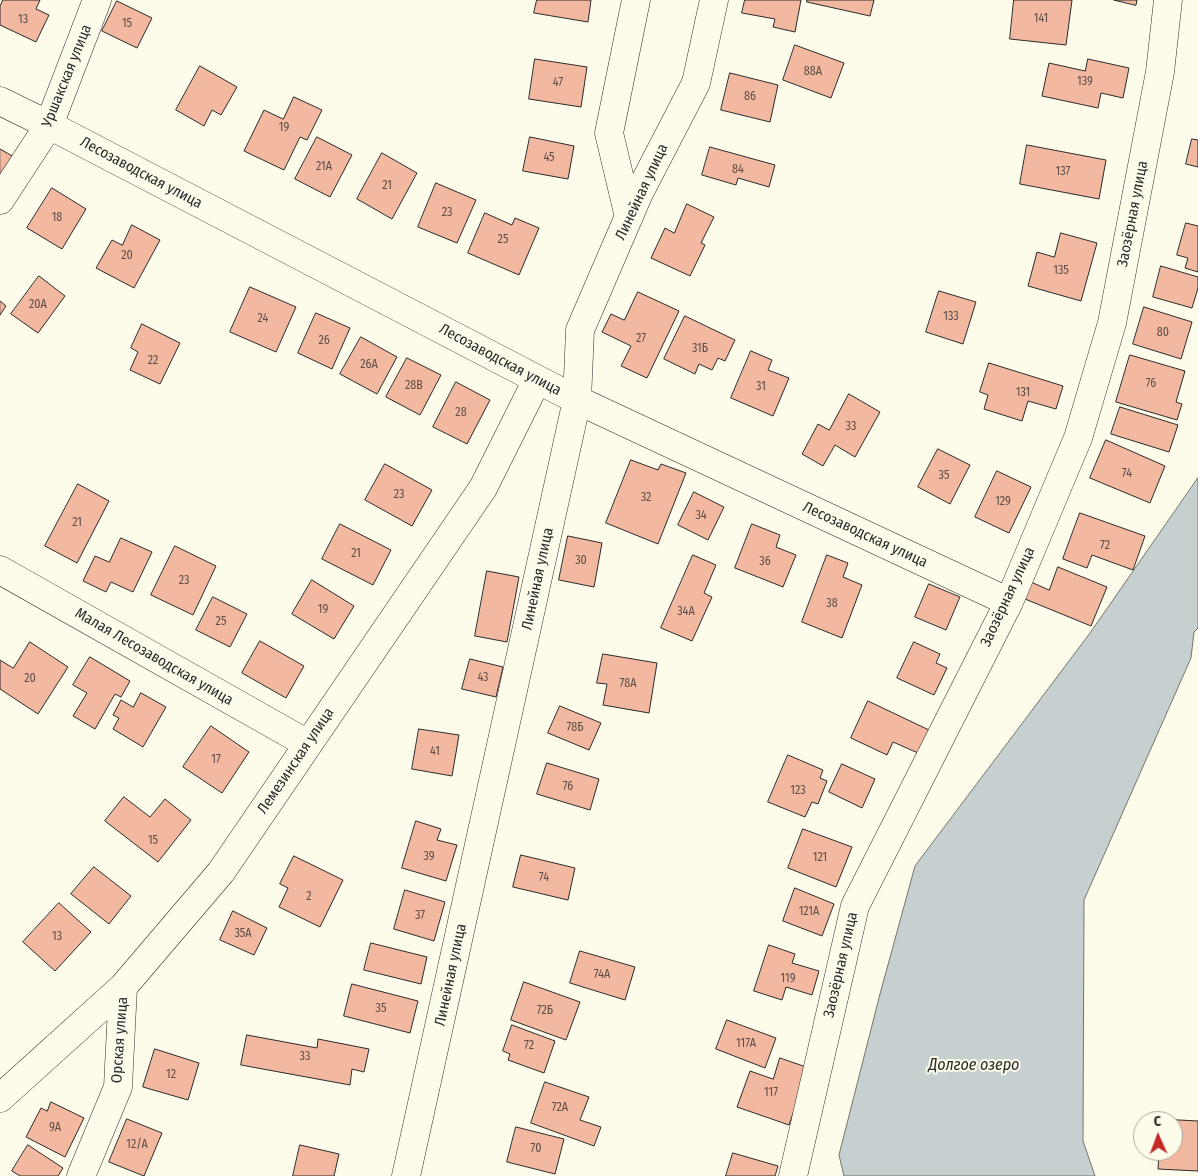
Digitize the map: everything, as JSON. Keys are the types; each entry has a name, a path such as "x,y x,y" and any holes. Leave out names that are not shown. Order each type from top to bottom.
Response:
{"street":[{"name":"Уршакская улица","path":"0,200 49,125 97,0"},
{"path":"629,217 608,133 636,0"},
{"name":"Линейная улица","path":"406,1176 577,400 580,330 639,193 696,82 714,0"},
{"name":"Заозёрная улица","path":"793,1176 855,906 1009,602 1078,438 1112,323 1160,72 1168,0"},
{"name":"Лесозаводская улица","path":"0,101 577,400 1009,602"},
{"name":"Лемезинская улица","path":"0,1098 123,987 221,872 483,488 537,380"},
{"name":"Малая Лесозаводская улица","path":"0,570 308,744"},
{"name":"Орская улица","path":"81,1176 118,1087 123,987"}],"water":[{"name":"Долгое озеро","path":"1198,478 1198,628 1194,632 1191,658 1084,900 1083,1141 1095,1176 844,1176 839,1155 915,866 1090,633"}],"building":[{"path":"3,0 40,0 36,9 49,15 36,42 0,25 0,7"},
{"path":"537,0 591,0 588,22 534,13"},
{"path":"745,0 801,0 795,32 773,27 775,19 742,13"},
{"path":"807,0 874,0 870,16 807,2"},
{"path":"1014,0 1072,0 1066,45 1010,39"},
{"path":"1114,0 1137,0 1136,5"},
{"path":"117,1 152,18 137,48 102,31"},
{"path":"795,45 844,63 831,98 783,80"},
{"path":"535,59 587,67 581,107 529,99"},
{"path":"1088,59 1129,68 1123,98 1101,93 1098,108 1042,96 1049,63 1085,71"},
{"path":"200,66 237,87 221,115 212,110 204,126 176,110"},
{"path":"730,73 778,85 770,122 721,110"},
{"path":"294,97 322,110 307,140 300,137 284,170 244,151 264,110 283,119"},
{"path":"317,137 352,155 330,197 295,179"},
{"path":"530,137 574,146 568,179 523,171"},
{"path":"1192,139 1198,140 1198,167 1186,164"},
{"path":"1027,145 1106,160 1099,199 1020,184"},
{"path":"710,147 775,165 769,187 738,178 736,185 702,175"},
{"path":"0,149 14,157 0,181"},
{"path":"382,153 417,173 392,219 357,199"},
{"path":"436,183 476,200 457,243 418,227"},
{"path":"52,188 86,209 62,249 27,228"},
{"path":"687,204 714,217 701,243 705,245 690,276 651,258 665,228 674,233"},
{"path":"485,213 512,225 515,218 539,228 519,275 468,253"},
{"path":"1186,223 1198,226 1198,272 1185,268 1188,258 1177,255"},
{"path":"132,225 160,240 134,288 96,268 112,240 122,245"},
{"path":"1061,233 1097,243 1081,301 1028,286 1037,252 1054,257"},
{"path":"1161,266 1198,277 1198,288 1192,308 1153,297"},
{"path":"39,276 65,296 38,333 11,314"},
{"path":"250,287 296,307 276,352 230,332"},
{"path":"939,291 976,302 963,344 926,332"},
{"path":"638,292 679,311 647,378 621,366 631,346 602,332 611,314 624,320"},
{"path":"0,301 6,306 0,315"},
{"path":"1144,307 1192,322 1181,359 1133,344"},
{"path":"316,313 350,328 332,369 298,353"},
{"path":"685,316 735,340 725,361 718,358 712,370 699,364 695,374 664,359"},
{"path":"142,324 180,343 160,384 130,370 138,352 131,348"},
{"path":"361,337 397,357 377,394 340,374"},
{"path":"751,351 772,360 768,370 789,378 773,416 731,398"},
{"path":"1130,355 1185,371 1176,402 1182,404 1177,420 1116,402"},
{"path":"407,358 441,375 420,415 386,397"},
{"path":"989,363 1063,386 1056,409 1028,401 1022,421 984,409 988,395 980,392"},
{"path":"456,382 490,400 467,444 433,427"},
{"path":"849,394 880,412 855,457 835,445 823,466 802,454 818,424 829,430"},
{"path":"1120,407 1178,425 1169,452 1111,434"},
{"path":"1106,440 1165,466 1150,503 1090,478"},
{"path":"938,449 970,465 950,504 918,487"},
{"path":"631,460 658,470 661,464 686,473 658,544 606,523"},
{"path":"385,464 432,490 412,526 365,500"},
{"path":"997,471 1031,487 1009,533 975,517"},
{"path":"78,484 109,501 77,563 45,546"},
{"path":"694,492 724,507 708,540 678,525"},
{"path":"1080,513 1145,536 1133,570 1092,555 1087,568 1063,559"},
{"path":"340,524 391,550 373,585 322,559"},
{"path":"752,524 780,535 776,547 796,555 783,587 735,568"},
{"path":"568,536 602,543 594,587 559,580"},
{"path":"121,538 152,552 133,592 111,582 106,592 83,581 95,556 109,562"},
{"path":"175,546 216,566 193,615 151,595"},
{"path":"693,555 716,565 704,593 712,597 692,641 661,628"},
{"path":"827,555 848,563 843,577 862,585 842,638 802,622"},
{"path":"1058,567 1107,587 1091,626 1025,599 1031,582 1049,590"},
{"path":"487,571 519,577 507,642 475,636"},
{"path":"312,580 354,606 334,639 292,614"},
{"path":"929,584 960,597 946,630 915,617"},
{"path":"213,597 247,614 230,647 196,630"},
{"path":"260,641 304,666 286,698 242,673"},
{"path":"30,642 68,667 38,714 0,689 0,660 13,668"},
{"path":"914,642 940,654 936,663 947,668 934,695 897,678"},
{"path":"603,654 657,663 649,713 603,705 607,684 597,683"},
{"path":"90,657 130,681 121,697 115,694 95,729 73,716 87,693 73,685"},
{"path":"470,659 503,667 496,697 462,689"},
{"path":"141,693 166,707 143,747 113,729 119,718 113,715 121,700 133,707"},
{"path":"868,701 929,730 918,753 893,742 887,755 851,738"},
{"path":"560,706 601,723 589,750 548,733"},
{"path":"211,726 249,752 222,793 183,767"},
{"path":"419,729 459,735 452,776 412,769"},
{"path":"788,755 823,770 820,778 827,781 818,804 812,802 805,817 768,802"},
{"path":"547,763 599,779 590,810 537,794"},
{"path":"842,764 875,779 862,808 829,792"},
{"path":"124,797 150,817 165,799 191,820 158,862 105,821"},
{"path":"416,821 441,829 437,840 457,845 446,881 402,868"},
{"path":"803,829 852,847 836,887 788,868"},
{"path":"521,855 575,868 568,900 513,887"},
{"path":"294,856 343,880 320,927 279,907 288,888 280,884"},
{"path":"94,867 131,896 109,924 71,894"},
{"path":"795,888 834,904 822,936 783,921"},
{"path":"405,890 445,902 434,941 394,929"},
{"path":"59,903 91,932 55,971 23,942"},
{"path":"233,911 267,928 254,955 220,940"},
{"path":"371,943 427,957 421,984 364,970"},
{"path":"769,945 795,954 792,963 819,971 812,995 786,987 782,1000 754,991"},
{"path":"580,951 635,967 625,1000 570,983"},
{"path":"524,982 580,1002 566,1040 511,1020"},
{"path":"352,984 418,1001 410,1033 344,1016"},
{"path":"727,1020 776,1038 765,1068 716,1049"},
{"path":"512,1025 555,1041 544,1073 508,1060 510,1054 503,1051"},
{"path":"247,1035 317,1048 318,1039 369,1049 364,1072 352,1069 350,1085 241,1065"},
{"path":"155,1049 199,1063 188,1100 143,1087"},
{"path":"780,1058 809,1068 789,1125 737,1107 750,1071 773,1079"},
{"path":"545,1082 589,1097 580,1120 601,1127 594,1146 531,1123"},
{"path":"51,1102 84,1118 65,1157 26,1137 41,1108 47,1111"},
{"path":"127,1119 162,1133 144,1176 109,1162"},
{"path":"1183,1120 1198,1121 1198,1171 1158,1169 1158,1161 1183,1161"},
{"path":"516,1127 564,1139 555,1174 507,1162"},
{"path":"28,1145 63,1168 58,1176 20,1176 12,1171"},
{"path":"300,1145 339,1154 334,1176 293,1176"},
{"path":"733,1153 778,1166 775,1176 726,1176"}]}
